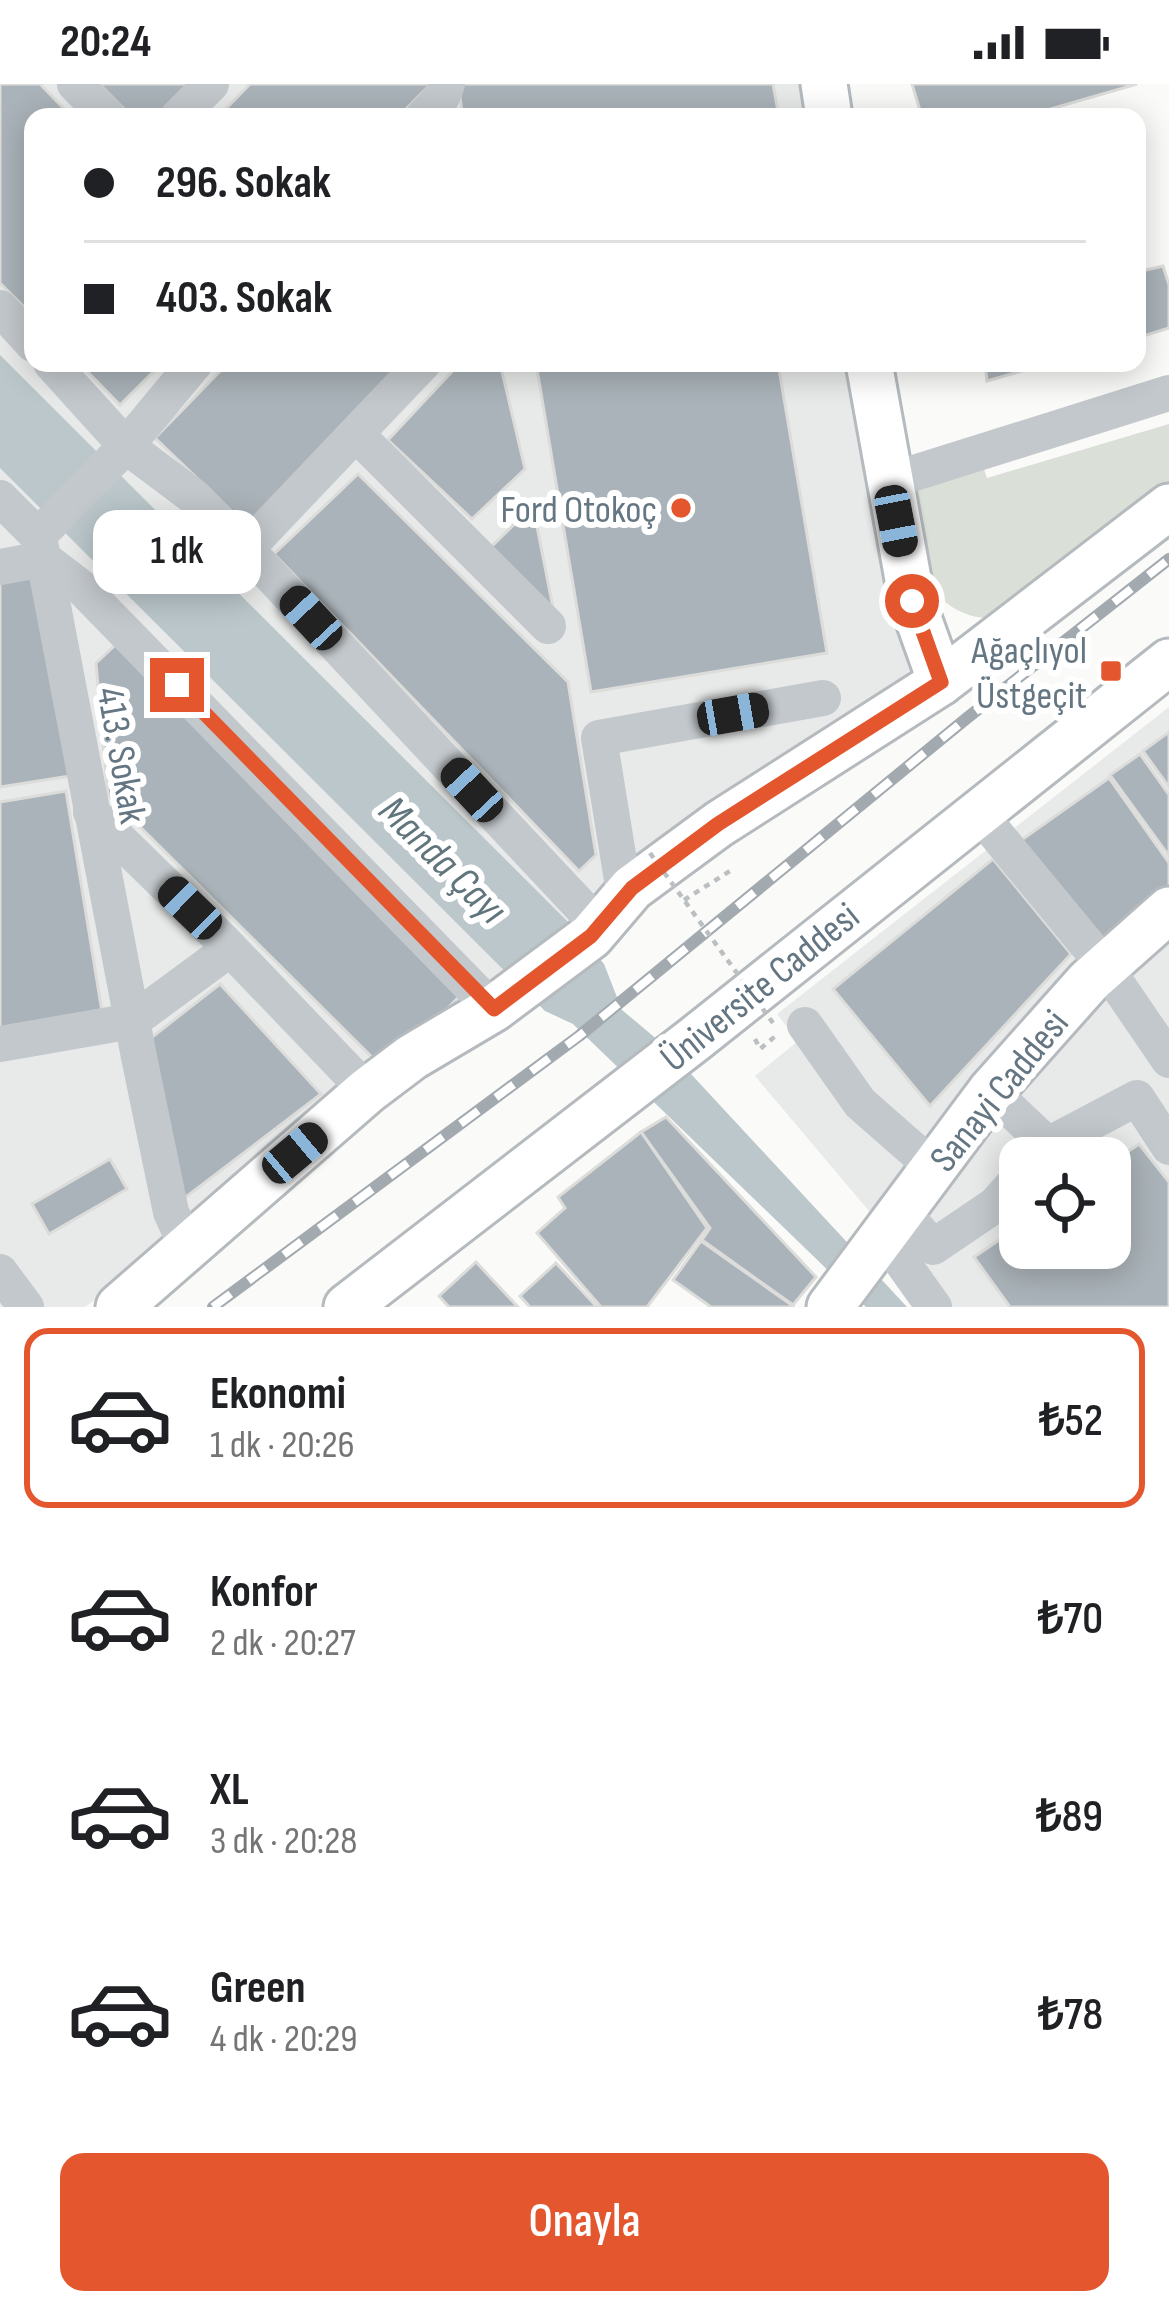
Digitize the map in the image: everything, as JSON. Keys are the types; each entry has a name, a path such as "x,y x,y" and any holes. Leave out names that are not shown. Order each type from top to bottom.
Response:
{"main road":[{"path":"871,372 912,601 941,682"},
{"path":"119,1307 367,1091 412,1057 505,1001 718,824 941,682 1169,508"},
{"name":"Üniversite Caddesi","path":"358,1303 1169,662"},
{"name":"Sanayi Caddesi","path":"842,1298 886,1228 992,1091 1104,965 1169,910"}],"street":[{"path":"75,84 99,108"},
{"path":"187,108 212,84"},
{"path":"0,308 24,334"},
{"path":"59,372 126,446 194,497 246,549 606,921"},
{"path":"0,567 41,548 188,372"},
{"path":"246,549 415,372"},
{"path":"889,481 1169,394"},
{"path":"356,434 548,626"},
{"path":"0,498 41,548 505,1001"},
{"name":"413. Sokak","path":"41,548 171,1212 186,1245"},
{"path":"606,921 598,738 823,698"},
{"path":"977,811 1104,965 1169,1060"},
{"path":"91,812 367,1091"},
{"path":"0,1043 132,1022 230,949"},
{"path":"787,1026 860,1103 933,1167"},
{"path":"992,1091 1030,1137"},
{"path":"1067,1137 1137,1098 1169,1147"},
{"path":"886,1228 933,1247 999,1201"},
{"path":"886,1228 934,1307"},
{"path":"0,1272 26,1307"}],"path":[{"path":"650,853 787,1026"},
{"path":"684,900 730,871"}],"shaded area":[{"path":"0,84 813,84 817,108 24,108 24,372 862,372 919,711 85,1307 0,1307"},
{"path":"1169,424 1169,490 999,619 972,616 937,593 918,556 903,487 981,461 987,478"},
{"path":"1169,707 1169,1307 950,1307 755,1076 798,1041 777,1014"}],"water":[{"name":"Manda Çayı","path":"0,355 570,924 604,964 622,1010 665,1046 907,1307 866,1307 573,1024 545,1011 0,468"}],"building":[{"path":"0,84 40,84 63,108 24,108 24,307 0,283"},
{"path":"99,84 190,84 166,108 123,108"},
{"path":"250,84 431,84 407,108 227,108"},
{"path":"458,84 773,84 777,108 462,108"},
{"path":"912,84 1137,84 1054,108 919,108"},
{"path":"1163,266 1169,285 1169,328 1146,335 1146,270"},
{"path":"88,372 153,372 120,405"},
{"path":"219,372 398,372 249,528 155,438"},
{"path":"452,372 502,372 525,469 472,519 388,440"},
{"name":"Ford Otokoç","path":"538,372 780,372 827,653 591,692"},
{"path":"986,372 1018,372 987,381"},
{"path":"358,474 568,682 596,855 579,871 274,554"},
{"path":"533,506 554,613 490,548"},
{"path":"38,575 70,776 0,787 0,581"},
{"path":"125,636 468,987 387,1072 108,795 96,663"},
{"path":"1169,732 1169,787 1143,751"},
{"path":"1140,754 1169,795 1169,856 1110,775"},
{"path":"1109,778 1169,863 1169,894 1094,946 1020,841"},
{"path":"66,791 103,1018 0,1035 0,802"},
{"path":"993,859 1071,954 930,1106 833,989"},
{"path":"220,984 321,1094 178,1203 142,1045"},
{"path":"666,1117 816,1277 793,1305 702,1240 710,1228 641,1132"},
{"path":"641,1132 707,1228 647,1307 601,1307 537,1233 565,1208 558,1197"},
{"path":"1139,1144 1169,1182 1169,1307 1010,1307 974,1257 999,1240 999,1269 1131,1269 1131,1150"},
{"path":"110,1159 127,1189 49,1234 32,1204"},
{"path":"701,1241 793,1306 711,1307 673,1280"},
{"path":"476,1262 518,1307 449,1307 439,1296"},
{"path":"556,1263 597,1307 530,1307 520,1296"}],"railway":[{"path":"213,1307 579,1036 1169,559"}],"place":[{"name":"Ford Otokoç","path":"681,508"},
{"name":"Ağaçlıyol Üstgeçit","path":"1111,671"}],"route":[{"path":"177,685 494,1009 601,928 632,888 718,824 941,682 912,601"}]}
